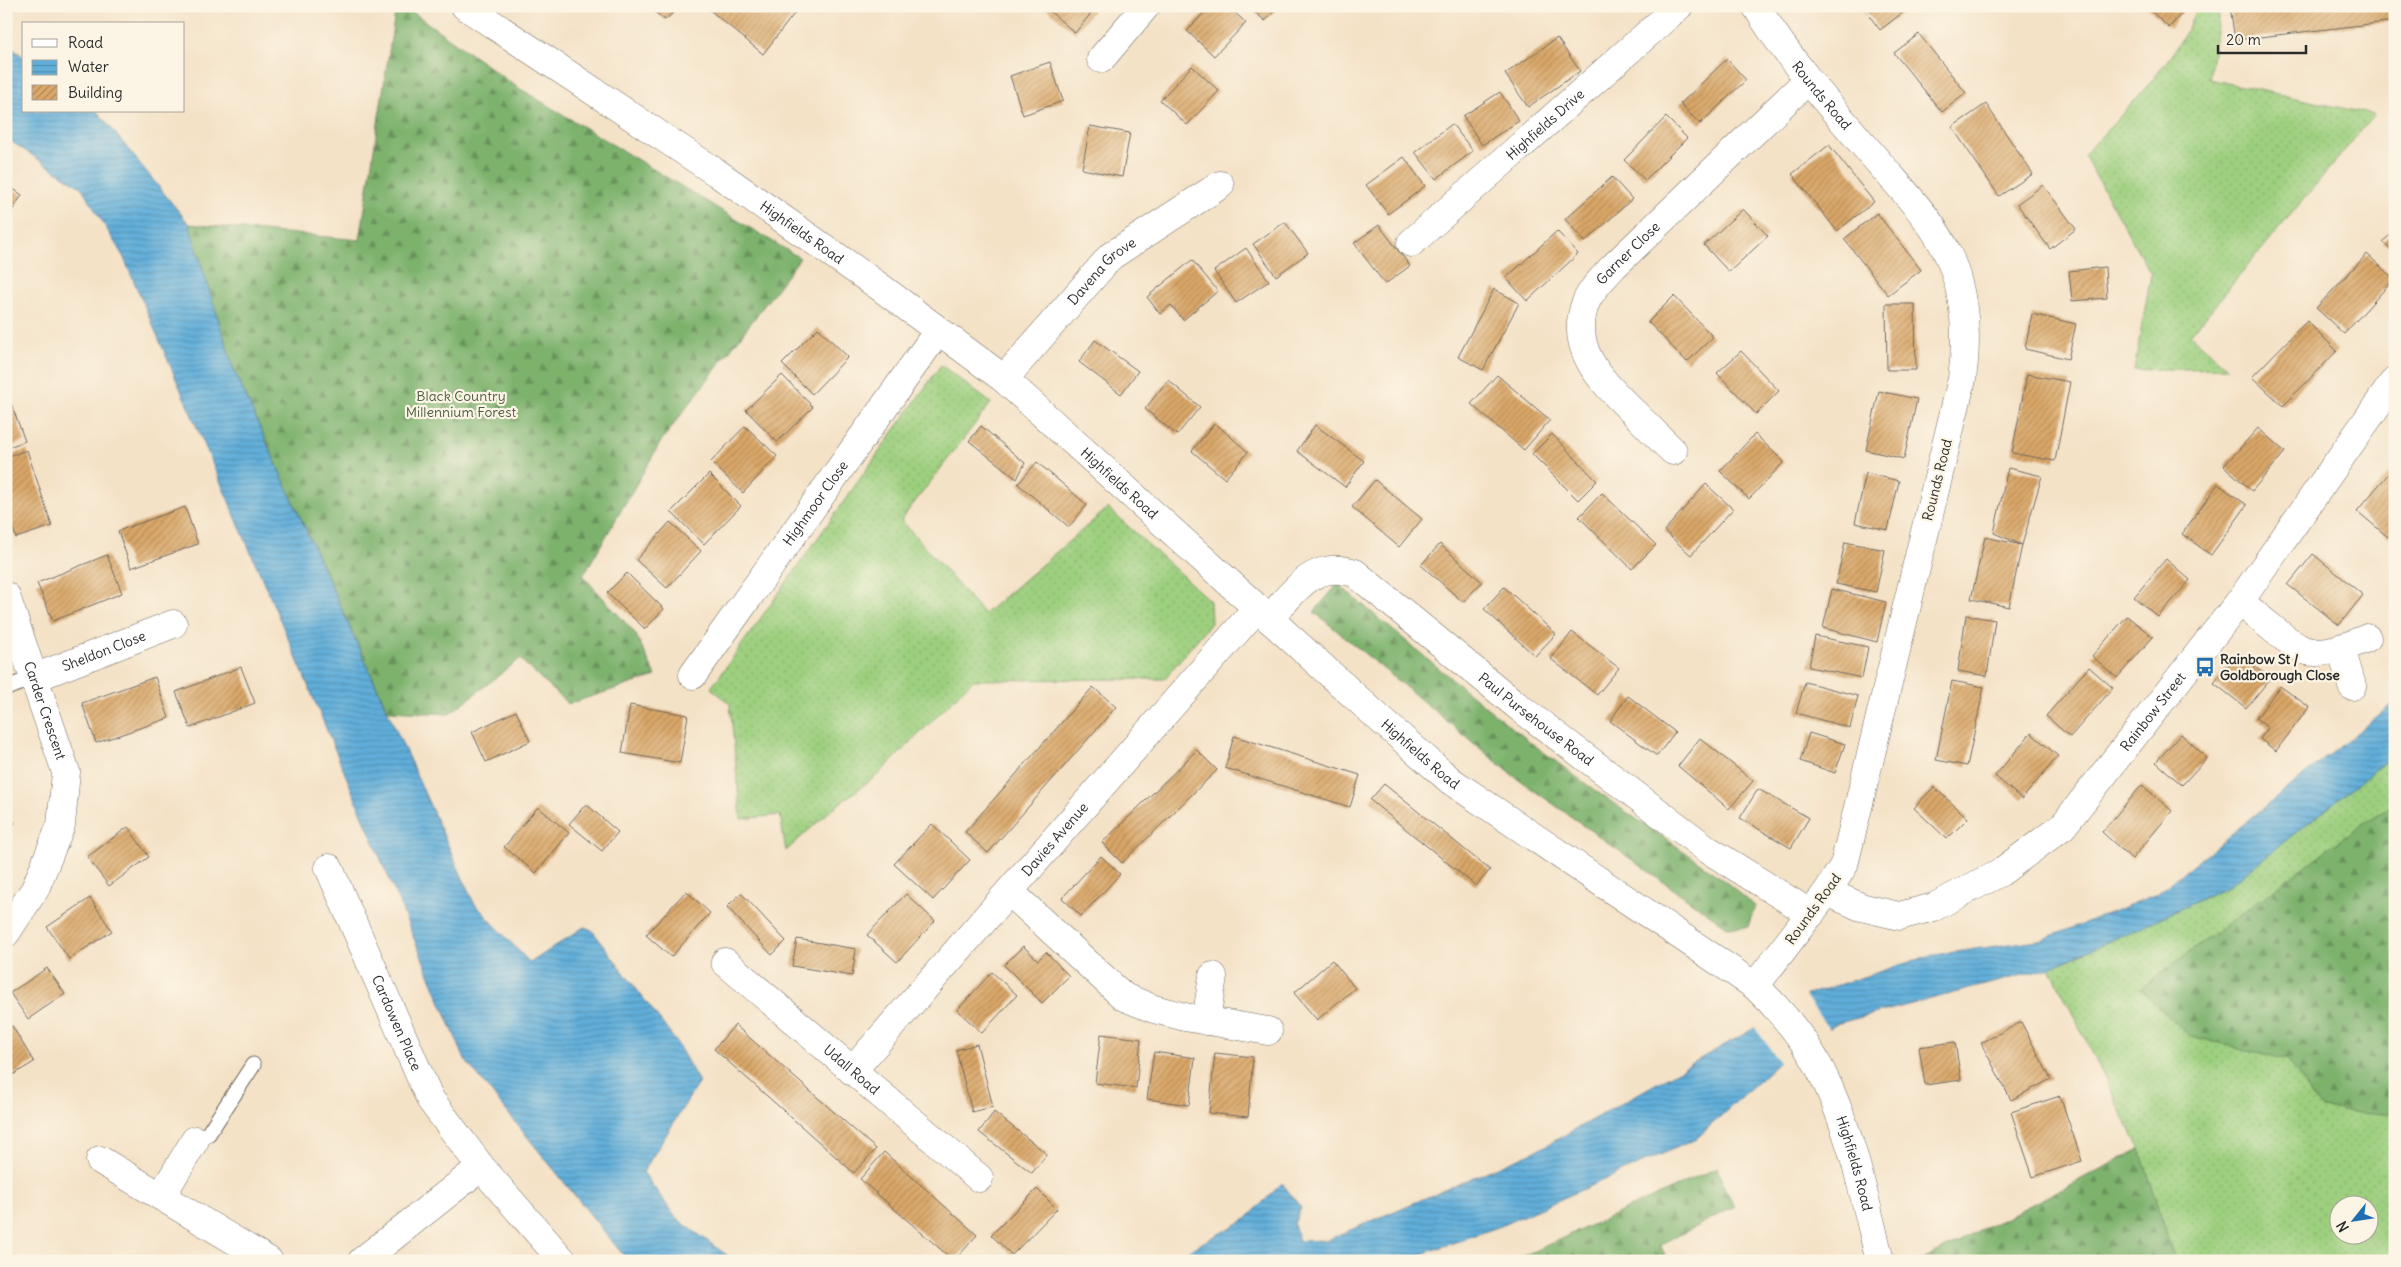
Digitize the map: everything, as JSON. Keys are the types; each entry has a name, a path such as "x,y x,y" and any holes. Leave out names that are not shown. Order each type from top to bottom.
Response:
{"street":[{"name":"Highfields Road","path":"465,6 718,172 880,287 1004,379 1263,614 1451,781 1755,986 1777,1008 1820,1068 1848,1136 1880,1261"},
{"path":"1101,59 1146,6"},
{"name":"Highfields Drive","path":"1411,243 1679,6"},
{"name":"Rounds Road","path":"1755,986 1811,914 1844,865 1962,379 1966,332 1960,286 1950,258 1936,232 1808,80 1771,31 1756,6"},
{"name":"Garner Close","path":"1673,451 1593,369 1587,357 1582,337 1582,316 1586,302 1594,289 1614,266 1808,80"},
{"name":"Davena Grove","path":"1004,379 1111,256 1220,186"},
{"name":"Highmoor Close","path":"693,675 938,331"},
{"name":"Rainbow Street","path":"1827,892 1861,907 1899,916 1934,907 2002,872 2063,826 2240,601 2395,380"},
{"name":"Paul Pursehouse Road","path":"1263,614 1320,571 1343,568 1355,573 1520,708 1707,850 1811,914"},
{"name":"Carder Crescent","path":"6,596 66,772 61,825 35,889 6,933"},
{"path":"2240,601 2271,627 2307,652 2341,648 2367,638"},
{"name":"Davies Avenue","path":"852,1070 1010,892 1263,614"},
{"name":"Sheldon Close","path":"34,678 173,624"},
{"path":"2341,648 2352,686"},
{"name":"Cardowen Place","path":"329,868 427,1091 442,1116 481,1167 563,1261"},
{"path":"1010,892 1124,997 1154,1009 1206,1021 1268,1031"},
{"name":"Udall Road","path":"725,962 979,1178"},
{"path":"1206,1021 1213,976"},
{"path":"162,1195 195,1140"},
{"path":"100,1160 162,1195 269,1261"},
{"path":"362,1261 481,1167"}],"lane":[{"path":"6,688 34,678"},
{"path":"195,1140 208,1134 253,1065"}],"green space":[{"name":"Black Country Millennium Forest","path":"396,6 404,6 514,85 800,258 662,440 583,576 635,633 656,676 568,704 520,659 449,714 388,711 234,370 189,224 360,240"},
{"path":"2196,6 2220,6 2209,79 2374,115 2190,335 2228,368 2134,370 2151,274 2084,155 2165,64 2190,24"},
{"path":"941,365 991,403 901,520 984,614 1108,508 1210,601 1211,623 1164,679 973,680 880,773 832,809 786,851 780,815 741,819 730,704 711,688"},
{"path":"1338,584 1453,680 1541,750 1594,790 1711,870 1755,906 1748,927 1727,927 1515,777 1314,612"},
{"path":"2395,754 2395,1261 1921,1261 2140,1149 2050,968 2226,888"},
{"path":"2395,804 2395,1115 2321,1109 2288,1060 2190,1036 2140,989 2359,826"},
{"path":"2140,1149 2175,1261 1921,1261"},
{"path":"1717,1168 1734,1207 1660,1245 1668,1261 1512,1261"}],"water":[{"path":"6,44 22,56 22,112 98,112 189,224 234,370 474,903 530,963 584,927 592,930 677,1043 699,1082 643,1172 676,1218 735,1261 628,1261 465,1060 302,671 123,256 82,188 6,138"},
{"path":"2395,702 2395,754 2226,888 2050,968 1835,1024 1780,1061 1696,1139 1498,1227 1402,1261 1158,1261 1182,1254 1246,1219 1282,1183 1301,1208 1294,1224 1299,1241 1327,1240 1540,1149 1753,1029 1807,995 1928,956 2044,939 2157,894"}],"pier":[{"path":"1804,994 1830,1031 1781,1064 1753,1025"}],"building":[{"path":"648,6 681,6 665,20"},
{"path":"705,6 800,6 763,54"},
{"path":"1047,6 1097,6 1075,33 1046,8"},
{"path":"1210,6 1228,6 1246,23 1214,56 1187,31"},
{"path":"1248,6 1279,6 1265,21"},
{"path":"1862,6 1903,6 1906,10 1880,30"},
{"path":"2146,6 2175,6 2182,13 2169,28"},
{"path":"2230,6 2395,6 2395,21 2235,40"},
{"path":"1919,34 1966,93 1942,112 1894,53"},
{"path":"1557,38 1580,71 1528,107 1505,74"},
{"path":"1727,59 1746,80 1700,124 1680,104"},
{"path":"1050,62 1063,101 1023,115 1010,76"},
{"path":"1192,66 1219,91 1187,125 1160,100"},
{"path":"1500,92 1519,121 1482,145 1463,116"},
{"path":"1986,104 2033,174 1999,196 1952,127"},
{"path":"1666,117 1687,138 1645,180 1624,160"},
{"path":"1452,124 1473,151 1436,179 1415,152"},
{"path":"1090,126 1130,133 1122,177 1082,169"},
{"path":"1829,145 1874,202 1837,231 1792,174"},
{"path":"1404,157 1425,186 1388,214 1366,185"},
{"path":"1612,177 1632,199 1585,242 1565,219"},
{"path":"6,184 22,195 6,220"},
{"path":"2043,185 2076,229 2050,249 2017,204"},
{"path":"1743,209 1768,236 1729,272 1704,245"},
{"path":"1877,213 1921,270 1888,295 1844,239"},
{"path":"1285,222 1308,253 1276,276 1253,244"},
{"path":"1379,225 1410,266 1385,284 1354,243"},
{"path":"2395,229 2395,252 2383,242"},
{"path":"1557,231 1578,254 1527,301 1506,278"},
{"path":"1246,248 1269,281 1236,303 1214,271"},
{"path":"2367,254 2394,279 2344,334 2316,308"},
{"path":"1192,260 1218,291 1183,320 1171,305 1160,314 1147,297"},
{"path":"2105,267 2107,298 2072,301 2069,271"},
{"path":"1494,289 1519,303 1483,370 1458,357"},
{"path":"1674,296 1713,337 1687,362 1648,322"},
{"path":"1886,304 1915,304 1916,370 1887,370"},
{"path":"2032,314 2076,324 2068,359 2025,349"},
{"path":"2307,321 2337,351 2283,406 2252,377"},
{"path":"818,328 848,357 812,394 782,364"},
{"path":"1095,340 1138,371 1121,394 1079,362"},
{"path":"1741,351 1779,391 1756,414 1717,373"},
{"path":"2027,374 2070,382 2055,461 2012,453"},
{"path":"782,375 813,407 777,442 746,410"},
{"path":"1497,375 1550,420 1524,450 1471,404"},
{"path":"1168,380 1200,407 1177,435 1145,409"},
{"path":"6,390 25,441 6,448"},
{"path":"1879,391 1917,399 1904,459 1866,450"},
{"path":"1215,423 1248,452 1225,479 1192,451"},
{"path":"1315,425 1364,461 1345,487 1297,451"},
{"path":"745,426 777,456 743,493 711,462"},
{"path":"981,426 1025,463 1017,479 969,441"},
{"path":"2258,428 2285,452 2252,491 2224,466"},
{"path":"1552,434 1597,481 1578,500 1532,454"},
{"path":"1755,434 1784,462 1749,499 1720,471"},
{"path":"27,450 52,526 16,538 6,508 6,457"},
{"path":"1037,462 1087,505 1069,527 1018,484"},
{"path":"2395,466 2395,529 2388,537 2357,511"},
{"path":"2008,468 2042,476 2022,545 1994,533"},
{"path":"1866,473 1899,481 1888,530 1855,523"},
{"path":"709,474 741,506 704,544 671,512"},
{"path":"1375,480 1422,519 1399,547 1352,507"},
{"path":"1706,484 1733,509 1691,555 1664,531"},
{"path":"2218,484 2247,505 2211,555 2182,534"},
{"path":"1602,493 1656,545 1632,569 1579,517"},
{"path":"185,507 198,544 131,568 118,531"},
{"path":"670,522 701,551 667,588 636,560"},
{"path":"1985,537 2022,545 2009,607 1971,599"},
{"path":"1845,542 1885,550 1876,592 1836,584"},
{"path":"1440,544 1482,582 1463,602 1421,565"},
{"path":"2313,554 2363,595 2339,625 2288,585"},
{"path":"107,555 122,593 53,621 37,583"},
{"path":"2166,559 2190,580 2158,617 2134,597"},
{"path":"627,573 664,609 645,629 607,593"},
{"path":"1504,587 1556,634 1535,656 1484,609"},
{"path":"1832,589 1886,602 1877,642 1823,628"},
{"path":"1966,615 1995,620 1987,676 1958,671"},
{"path":"2127,616 2153,637 2117,678 2092,656"},
{"path":"1572,632 1619,668 1597,695 1551,659"},
{"path":"1815,636 1868,647 1862,678 1809,667"},
{"path":"2238,653 2270,679 2246,708 2214,683"},
{"path":"241,667 255,703 190,728 176,692"},
{"path":"2089,667 2113,688 2070,737 2046,716"},
{"path":"155,677 169,718 96,743 82,703"},
{"path":"1952,681 1984,687 1967,766 1936,760"},
{"path":"1805,682 1858,696 1850,728 1796,713"},
{"path":"2280,686 2309,707 2276,751 2260,739 2268,728 2256,718"},
{"path":"1093,687 1116,707 988,853 965,832"},
{"path":"1628,696 1675,732 1657,756 1610,721"},
{"path":"630,705 688,715 680,763 622,753"},
{"path":"516,711 530,741 486,762 472,732"},
{"path":"1809,733 1845,744 1835,773 1800,761"},
{"path":"2031,733 2058,756 2022,799 1995,776"},
{"path":"2181,734 2207,758 2182,785 2156,762"},
{"path":"1234,736 1360,775 1350,807 1225,768"},
{"path":"1700,738 1753,781 1729,809 1678,766"},
{"path":"1197,750 1217,770 1122,863 1102,843"},
{"path":"1384,784 1490,870 1476,886 1370,800"},
{"path":"2142,785 2172,811 2132,859 2102,832"},
{"path":"1934,787 1968,818 1947,839 1914,808"},
{"path":"1758,789 1809,818 1791,848 1740,818"},
{"path":"586,804 618,832 602,851 569,824"},
{"path":"538,807 569,833 536,873 504,847"},
{"path":"6,818 14,823 6,834"},
{"path":"932,824 970,860 933,900 894,864"},
{"path":"128,827 149,857 109,886 87,857"},
{"path":"1101,856 1120,874 1081,916 1062,898"},
{"path":"686,891 710,913 671,957 646,935"},
{"path":"741,893 786,941 772,955 727,907"},
{"path":"906,894 935,921 897,962 867,935"},
{"path":"90,898 112,931 69,959 47,927"},
{"path":"797,939 856,949 852,976 792,966"},
{"path":"1023,946 1038,960 1046,952 1069,976 1042,1003 1004,965"},
{"path":"1332,960 1355,988 1317,1020 1294,993"},
{"path":"47,968 65,994 28,1019 10,993"},
{"path":"992,972 1017,995 982,1033 957,1010"},
{"path":"2021,1022 2051,1079 2011,1100 1981,1043"},
{"path":"735,1025 876,1149 854,1173 714,1049"},
{"path":"12,1026 34,1062 6,1079 6,1029"},
{"path":"1101,1034 1141,1039 1136,1088 1095,1083"},
{"path":"1955,1042 1961,1080 1925,1085 1919,1047"},
{"path":"977,1044 993,1107 972,1112 956,1050"},
{"path":"1154,1052 1195,1058 1189,1105 1147,1099"},
{"path":"1215,1053 1253,1057 1248,1117 1209,1113"},
{"path":"2060,1096 2082,1161 2033,1177 2011,1112"},
{"path":"994,1112 1047,1154 1032,1173 979,1132"},
{"path":"884,1152 977,1235 954,1261 860,1179"},
{"path":"1037,1189 1057,1209 1012,1255 991,1235"}],"place":[{"name":"Rainbow St / Goldborough Close","path":"2205,667"}]}
